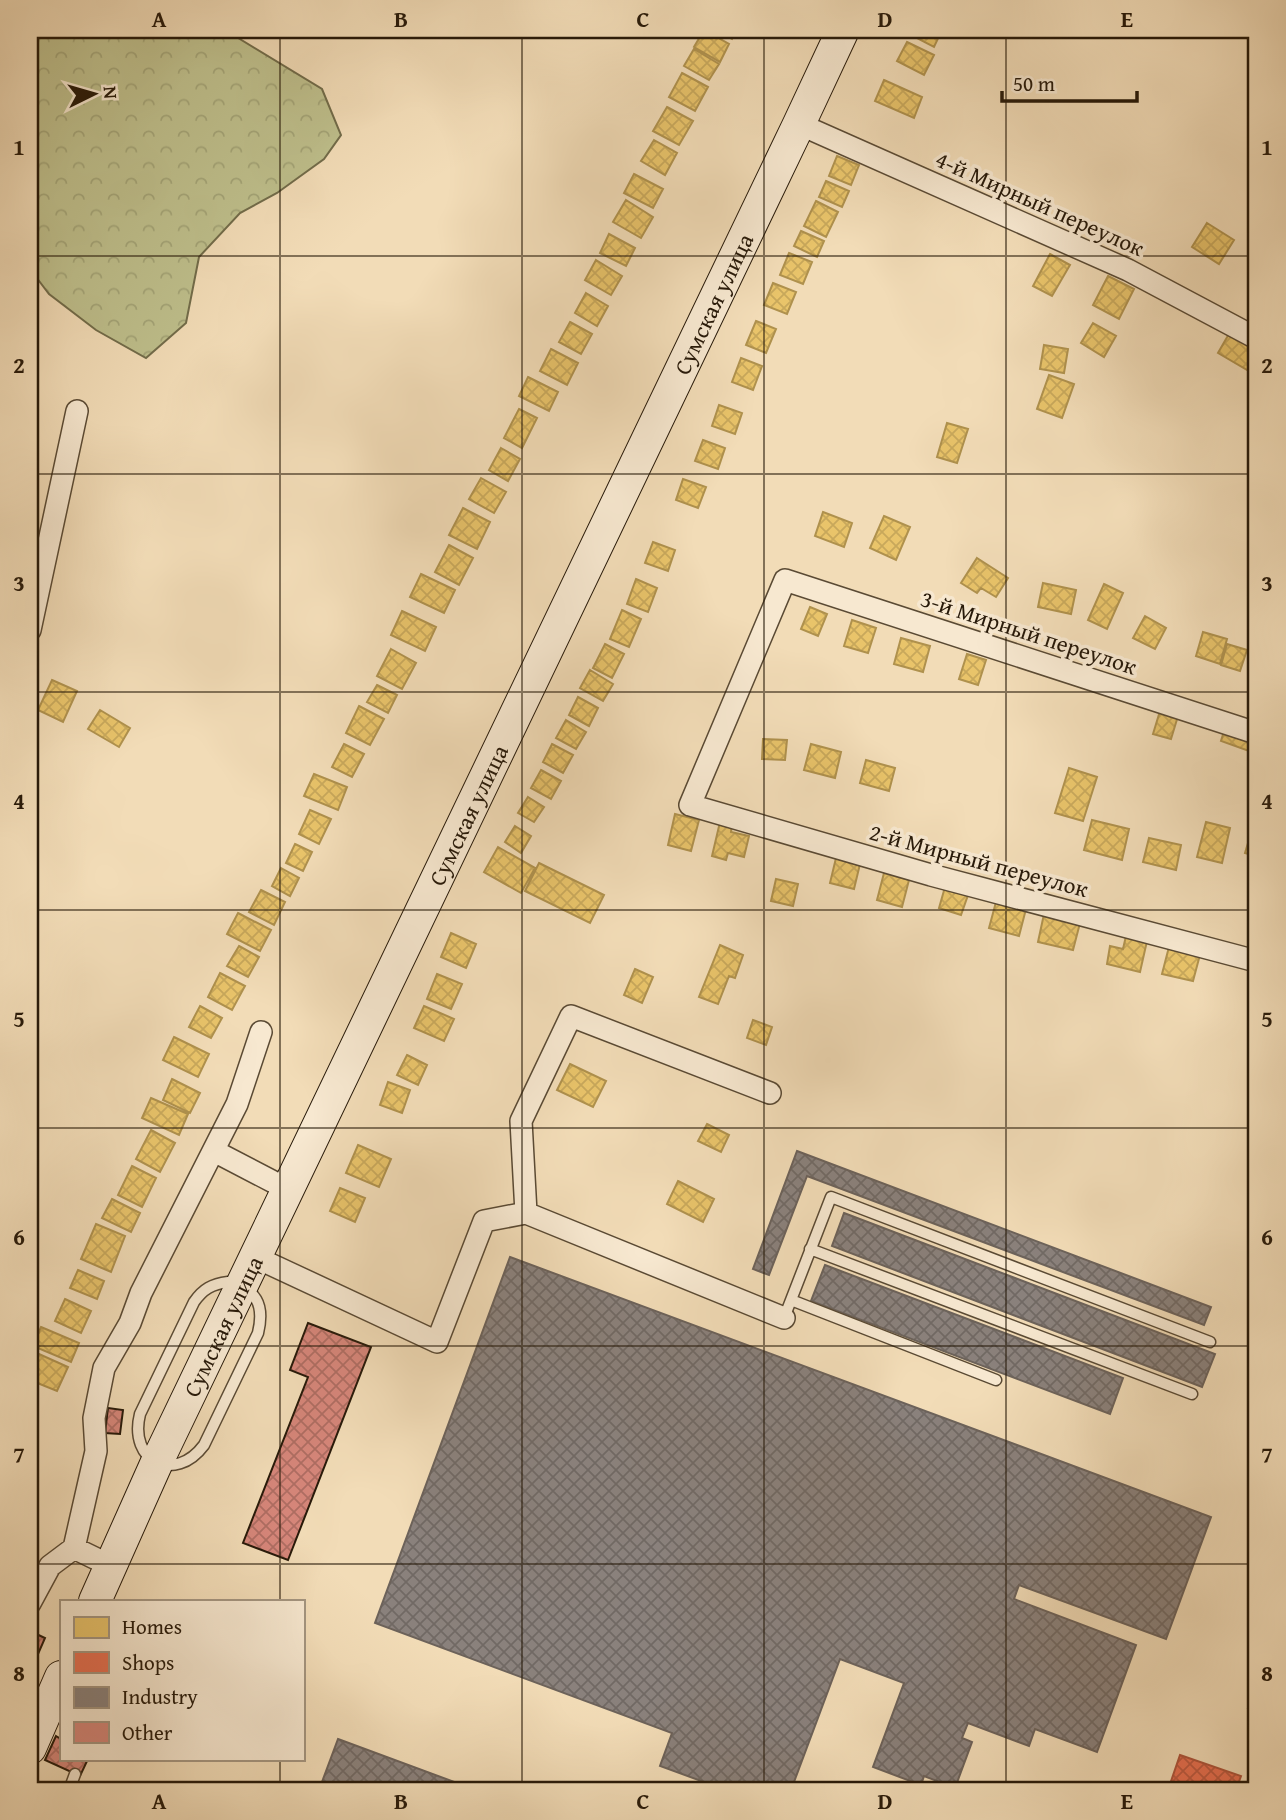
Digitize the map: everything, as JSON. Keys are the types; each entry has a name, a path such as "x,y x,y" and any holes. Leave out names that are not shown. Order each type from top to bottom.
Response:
{"main road":[{"name":"Сумская улица","path":"95,1600 241,1285 843,30"},
{"path":"30,1748 60,1679"}],"street":[{"name":"4-й Мирный переулок","path":"799,124 1128,270 1256,338"},
{"path":"30,630 78,411"},
{"name":"3-й Мирный переулок","path":"690,805 785,580 1256,733"},
{"name":"2-й Мирный переулок","path":"690,805 930,875 1256,961"},
{"path":"526,1213 521,1121 570,1016 770,1093"},
{"path":"30,1603 50,1566 74,1548 96,1451 94,1418 104,1368 130,1323 141,1293 237,1104 261,1032"},
{"path":"214,1151 287,1189"},
{"path":"255,1257 437,1342 484,1221 526,1213 787,1309"},
{"path":"74,1548 111,1566"}],"lane":[{"path":"996,1380 787,1309 831,1197 1210,1342"},
{"path":"810,1249 1192,1394"},
{"path":"59,1790 71,1785 75,1773"}],"green space":[{"path":"30,30 225,30 322,89 341,135 324,159 277,193 240,213 199,257 186,323 146,358 96,330 49,294 30,269"}],"building: Homes":[{"path":"704,30 729,44 720,62 694,47"},
{"path":"716,30 737,30 732,39"},
{"path":"909,30 942,30 934,47 907,33"},
{"path":"907,42 934,55 924,75 897,61"},
{"path":"694,49 719,64 709,80 684,66"},
{"path":"682,73 708,87 695,111 669,97"},
{"path":"884,80 922,97 914,118 875,101"},
{"path":"667,107 693,121 679,145 653,131"},
{"path":"654,140 677,153 665,175 641,161"},
{"path":"837,156 859,165 851,185 829,176"},
{"path":"634,174 663,189 653,208 624,193"},
{"path":"826,181 849,191 842,207 819,197"},
{"path":"626,200 653,217 641,238 613,222"},
{"path":"816,201 838,212 826,237 804,226"},
{"path":"1207,223 1234,240 1219,264 1192,247"},
{"path":"801,231 824,241 817,257 794,246"},
{"path":"609,234 635,248 626,266 600,253"},
{"path":"789,253 812,262 803,284 780,275"},
{"path":"1050,254 1070,265 1052,296 1033,286"},
{"path":"596,260 622,276 611,295 585,280"},
{"path":"1256,268 1256,284 1249,279"},
{"path":"1108,276 1134,289 1119,319 1093,305"},
{"path":"773,283 796,292 787,314 764,305"},
{"path":"586,293 608,306 597,326 575,313"},
{"path":"756,321 776,329 766,353 746,345"},
{"path":"570,322 592,334 581,354 559,342"},
{"path":"1093,323 1116,336 1104,357 1081,343"},
{"path":"1230,332 1256,347 1256,358 1249,371 1218,353"},
{"path":"1044,345 1068,349 1064,373 1040,369"},
{"path":"551,349 578,363 567,385 540,371"},
{"path":"741,358 762,366 753,390 732,382"},
{"path":"1049,375 1074,384 1062,418 1037,409"},
{"path":"528,377 558,392 549,411 519,396"},
{"path":"719,405 742,413 735,434 712,426"},
{"path":"519,409 537,418 522,448 504,438"},
{"path":"947,423 968,429 957,463 937,457"},
{"path":"703,440 725,448 718,469 695,461"},
{"path":"501,448 520,459 508,481 489,470"},
{"path":"481,478 506,492 494,513 469,499"},
{"path":"683,479 706,487 698,508 676,500"},
{"path":"463,508 490,522 477,549 449,535"},
{"path":"823,512 852,523 844,547 815,536"},
{"path":"884,516 910,527 896,560 870,548"},
{"path":"653,542 675,550 668,571 645,563"},
{"path":"449,545 473,558 459,585 435,572"},
{"path":"977,558 1008,578 996,597 981,588 977,593 961,583"},
{"path":"421,574 455,590 444,613 410,597"},
{"path":"636,579 657,588 648,612 627,604"},
{"path":"1043,583 1076,590 1071,614 1038,607"},
{"path":"1104,584 1123,593 1107,629 1088,620"},
{"path":"810,607 827,614 818,636 801,629"},
{"path":"622,610 641,619 629,647 610,639"},
{"path":"402,611 436,627 425,651 391,635"},
{"path":"1145,616 1166,628 1155,649 1133,638"},
{"path":"852,620 876,628 868,653 844,646"},
{"path":"1203,632 1227,639 1220,664 1196,656"},
{"path":"901,638 930,646 923,672 894,664"},
{"path":"605,644 624,654 612,678 593,668"},
{"path":"1227,644 1247,650 1240,671 1221,665"},
{"path":"391,649 416,663 402,689 377,676"},
{"path":"967,654 986,660 978,685 959,679"},
{"path":"590,670 613,684 603,701 580,688"},
{"path":"52,680 77,691 63,722 38,710"},
{"path":"377,685 397,695 388,713 367,702"},
{"path":"578,697 598,708 589,726 569,715"},
{"path":"359,706 384,719 370,745 346,733"},
{"path":"100,710 130,728 119,747 88,729"},
{"path":"1160,711 1178,716 1171,739 1153,734"},
{"path":"566,720 586,732 576,749 556,738"},
{"path":"1226,725 1255,734 1249,751 1221,741"},
{"path":"763,739 787,740 785,760 762,759"},
{"path":"344,744 364,754 352,777 332,767"},
{"path":"552,744 573,755 563,773 543,762"},
{"path":"811,744 841,752 835,778 804,770"},
{"path":"866,760 895,768 889,791 860,783"},
{"path":"1069,768 1097,777 1083,821 1055,813"},
{"path":"541,770 561,781 551,799 531,788"},
{"path":"314,774 347,787 338,810 304,796"},
{"path":"528,797 544,807 534,822 518,813"},
{"path":"310,810 331,819 319,844 299,834"},
{"path":"675,814 699,820 691,851 668,845"},
{"path":"1092,820 1129,829 1122,860 1084,850"},
{"path":"720,822 732,825 731,832 749,836 744,857 728,853 726,860 712,856"},
{"path":"1206,822 1230,828 1222,863 1197,857"},
{"path":"515,826 531,836 521,853 505,842"},
{"path":"1251,833 1256,834 1256,856 1245,853"},
{"path":"1149,838 1181,845 1176,870 1143,862"},
{"path":"295,844 312,852 303,871 286,863"},
{"path":"498,847 535,868 521,893 484,872"},
{"path":"836,858 860,864 854,889 830,883"},
{"path":"539,863 604,895 590,923 525,891"},
{"path":"281,868 299,878 290,896 272,886"},
{"path":"884,873 909,880 902,907 877,900"},
{"path":"776,879 798,884 793,906 771,901"},
{"path":"945,887 968,895 961,915 939,908"},
{"path":"261,890 285,902 274,925 249,912"},
{"path":"996,902 1026,909 1019,936 989,928"},
{"path":"238,913 271,930 260,951 227,934"},
{"path":"1044,914 1080,923 1073,950 1038,942"},
{"path":"451,933 476,944 466,968 441,957"},
{"path":"1126,936 1147,941 1140,972 1107,964 1110,946 1123,949"},
{"path":"1170,943 1201,951 1193,981 1162,974"},
{"path":"720,945 743,955 735,978 729,976 718,1004 699,997"},
{"path":"239,946 259,957 248,977 227,966"},
{"path":"635,969 653,977 642,1003 624,995"},
{"path":"220,973 245,986 232,1010 208,997"},
{"path":"437,974 462,984 451,1009 427,999"},
{"path":"200,1006 222,1018 211,1038 189,1027"},
{"path":"424,1006 454,1019 444,1041 414,1028"},
{"path":"753,1020 772,1027 766,1045 747,1038"},
{"path":"174,1037 209,1054 198,1077 163,1060"},
{"path":"407,1055 427,1065 418,1085 397,1075"},
{"path":"570,1064 606,1081 593,1107 557,1090"},
{"path":"172,1079 200,1093 190,1113 163,1100"},
{"path":"388,1082 410,1090 402,1113 380,1105"},
{"path":"151,1098 188,1114 179,1135 142,1118"},
{"path":"707,1124 729,1135 721,1152 698,1141"},
{"path":"151,1130 175,1143 160,1172 136,1159"},
{"path":"358,1145 391,1159 379,1187 346,1173"},
{"path":"132,1166 156,1178 142,1207 118,1195"},
{"path":"678,1181 714,1199 703,1222 667,1204"},
{"path":"340,1188 365,1198 355,1222 330,1211"},
{"path":"112,1199 140,1213 131,1232 102,1218"},
{"path":"96,1224 125,1236 111,1272 81,1259"},
{"path":"78,1270 104,1281 97,1299 70,1288"},
{"path":"65,1299 91,1311 81,1333 55,1321"},
{"path":"41,1327 79,1343 71,1362 33,1346"},
{"path":"30,1350 68,1367 57,1391 30,1380"}],"building: Shops":[{"path":"1180,1755 1241,1776 1236,1790 1168,1790"}],"building: Industry":[{"path":"797,1151 1211,1307 1204,1325 807,1176 769,1275 753,1269"},
{"path":"844,1213 1215,1354 1202,1387 832,1246"},
{"path":"510,1257 1211,1517 1166,1639 1019,1585 1014,1599 1136,1645 1097,1752 1035,1729 1029,1746 968,1723 962,1738 972,1742 955,1788 924,1776 921,1785 873,1767 904,1683 840,1659 791,1790 726,1790 660,1766 672,1733 375,1623"},
{"path":"825,1265 1123,1378 1110,1414 811,1301"},
{"path":"338,1739 476,1790 319,1790"}],"building: Other":[{"path":"308,1323 371,1347 288,1560 243,1543 308,1377 290,1370"},
{"path":"108,1408 123,1410 120,1434 105,1433"},
{"path":"30,1631 45,1638 32,1668 30,1667"},
{"path":"1256,1655 1256,1709 1248,1708"},
{"path":"56,1736 60,1738 60,1760 88,1760 80,1776 45,1760"}]}
